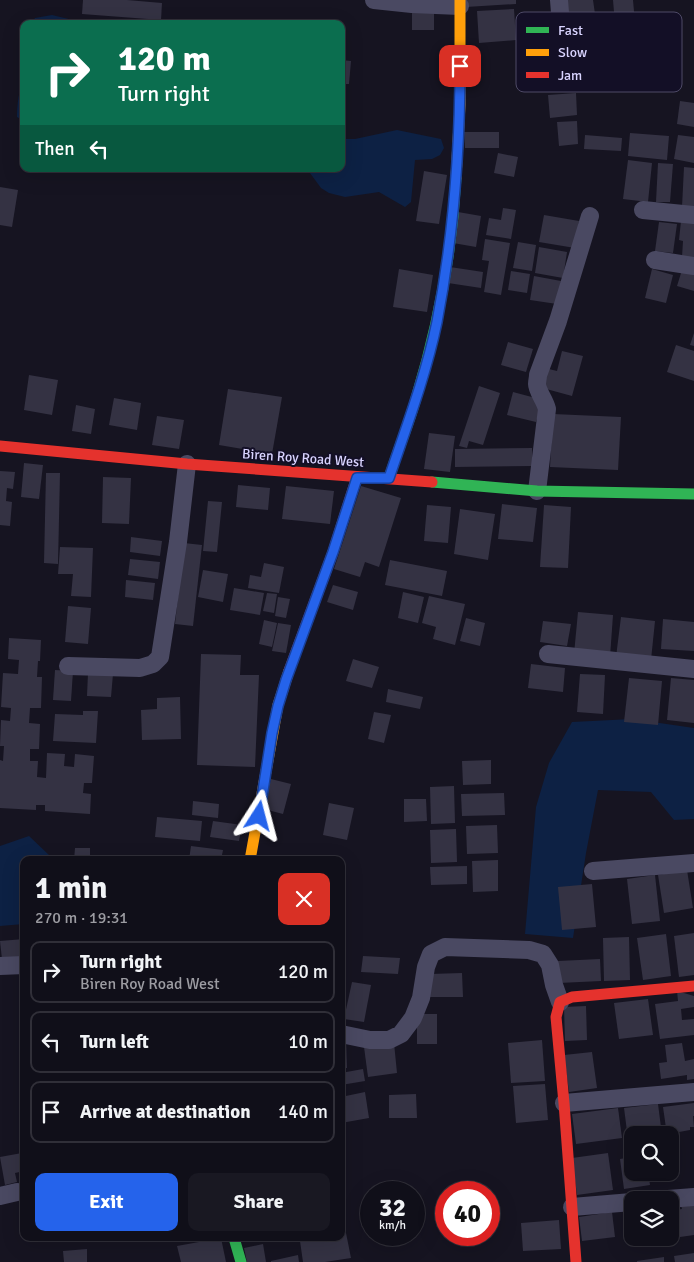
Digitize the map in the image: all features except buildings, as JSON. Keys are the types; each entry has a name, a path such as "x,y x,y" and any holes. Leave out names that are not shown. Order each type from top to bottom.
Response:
{"street":[{"path":"374,0 412,4 460,3 460,114 454,200 446,266 436,324 417,396 389,478"},
{"path":"643,210 694,215"},
{"path":"537,491 547,409 546,401 538,388 538,375 558,321 590,216"},
{"path":"655,260 694,266"},
{"name":"Biren Roy Road West","path":"0,446 187,464 357,478 389,478 537,491 694,494"},
{"path":"68,666 140,668 153,664 160,657 178,542 187,464"},
{"path":"251,856 278,706 333,552 357,478"},
{"path":"548,654 694,669"},
{"path":"593,871 694,863"},
{"path":"345,1035 370,1040 388,1040 401,1034 413,1018 421,998 426,967 431,954 445,947 529,950 543,954 550,965 554,986 560,1002 556,1017 576,1262"},
{"path":"0,966 20,965"},
{"path":"560,1002 572,997 694,986"},
{"path":"564,1104 694,1092"},
{"path":"679,1198 694,1197"},
{"path":"572,1206 624,1203"},
{"path":"235,1241 241,1262"}],"water":[{"path":"52,15 73,20 34,20 35,18"},
{"path":"20,92 20,119 17,117"},
{"path":"397,130 441,139 444,148 440,155 432,159 415,160 411,202 405,207 379,192 345,197 329,193 321,188 310,172 345,172 345,139 355,139"},
{"path":"632,719 694,728 694,819 674,820 651,792 598,790 573,938 525,934 536,807 549,763 572,722"},
{"path":"29,836 50,856 20,856 20,924 0,926 0,846"}],"traffic: fast":[{"path":"389,478 411,416 438,315 451,233 456,178"},
{"path":"432,482 537,491 694,494"},
{"path":"235,1241 241,1262"}],"traffic: slow":[{"path":"456,178 460,105 460,0"},
{"path":"251,856 278,705 289,671"}],"traffic: jam":[{"path":"0,446 187,464 432,482"},
{"path":"289,671 333,552 357,477"},
{"path":"576,1262 556,1017 560,1002 572,997 694,986"}],"route":[{"path":"259,816 278,706 333,552 357,478 389,478 417,396 436,324 446,266 454,200 460,105 460,66"}]}
